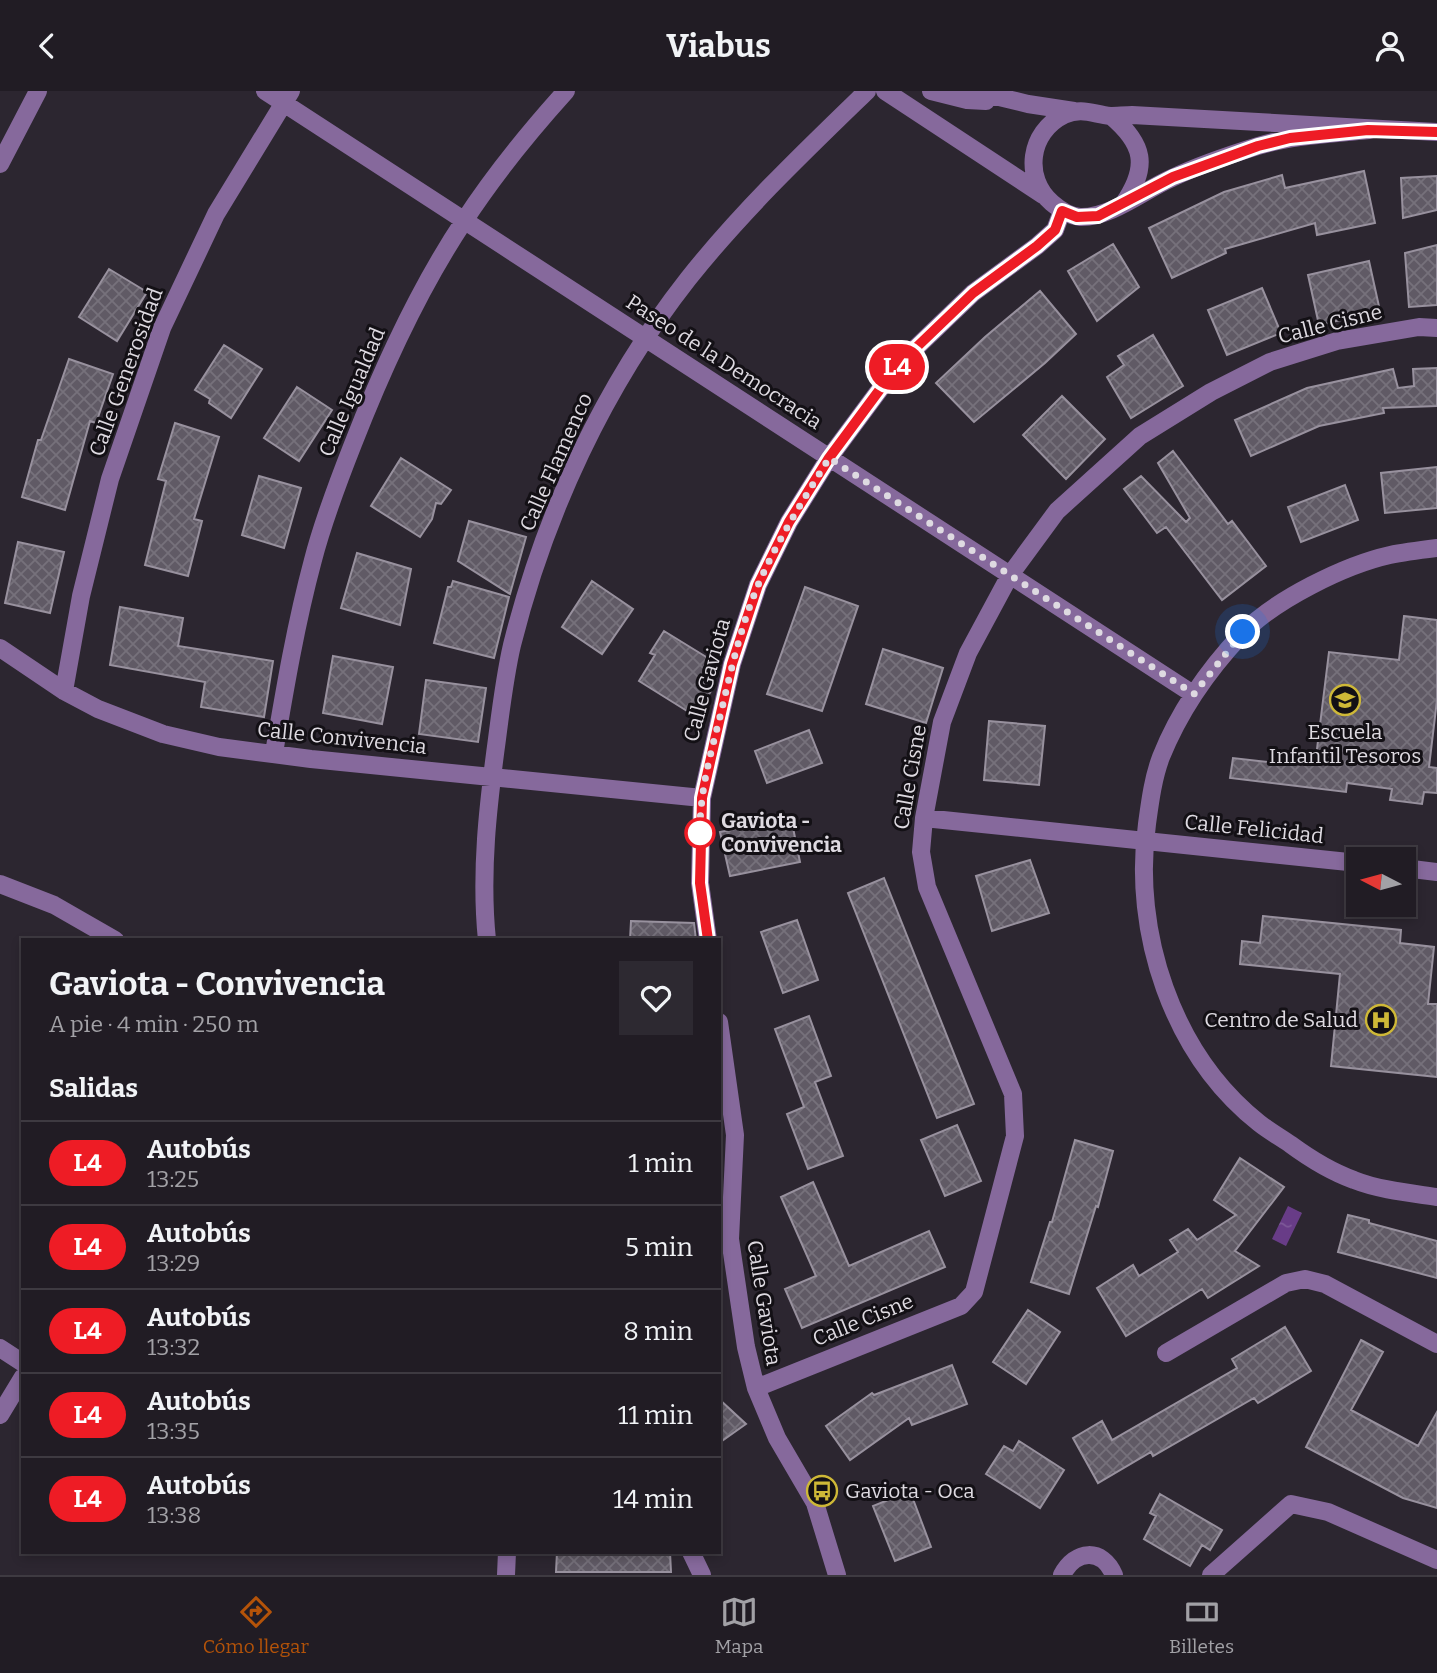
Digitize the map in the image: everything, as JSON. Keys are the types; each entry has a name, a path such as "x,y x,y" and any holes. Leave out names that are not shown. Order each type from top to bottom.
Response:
{"street":[{"path":"0,164 38,91"},
{"name":"Paseo de la Democracia","path":"265,91 287,97 464,220 1194,694"},
{"name":"Calle Igualdad","path":"274,753 313,558 373,391 420,294 464,220 534,127 566,91"},
{"name":"Calle Flamenco","path":"486,938 485,860 492,777 512,646 546,534 600,411 688,280 790,165 867,91"},
{"path":"885,91 1043,195 1062,211 1077,217 1098,216 1173,177 1258,146 1290,138 1368,130"},
{"path":"931,91 967,100 1028,104"},
{"path":"974,91 1028,104 1111,116 1145,115 1437,132"},
{"name":"Calle Generosidad","path":"64,691 81,596 110,479 162,328 216,214 287,97"},
{"path":"1043,195 1036,184 1033,168 1035,147 1041,134 1052,122 1074,111"},
{"path":"1111,116 1130,132 1138,150 1139,171 1134,188 1124,203"},
{"name":"Calle Gaviota","path":"708,938 700,883 702,798 732,664 758,585 789,522 829,458 898,365 973,293 1055,230 1062,211"},
{"name":"Calle Cisne","path":"755,1388 961,1306 974,1292 1016,1136 1013,1094 927,887 921,852 924,817 942,722 968,653 1010,575 1057,512 1140,436 1212,392 1270,362 1338,341 1419,327 1437,328"},
{"path":"1437,548 1390,555 1345,569 1309,587 1243,632 1194,694 1161,758 1151,799 1145,842 1144,895 1150,942 1166,992 1194,1049 1226,1091 1268,1129 1307,1156 1355,1181 1437,1197"},
{"name":"Calle Convivencia","path":"0,648 64,691 99,709 163,734 219,747 310,759 702,798"},
{"name":"Calle Felicidad","path":"924,817 1346,862"},
{"path":"1416,869 1437,872"},
{"path":"0,884 54,905 112,938"},
{"name":"Calle Gaviota","path":"721,1036 735,1135 730,1239 755,1388 777,1438 815,1503 837,1575"},
{"path":"1166,1353 1286,1283 1305,1279 1325,1284 1437,1344"},
{"path":"0,1348 21,1362"},
{"path":"0,1415 21,1380"},
{"path":"1211,1575 1291,1504 1328,1512 1437,1560"},
{"path":"506,1575 507,1554"},
{"path":"692,1554 702,1575"},
{"path":"1062,1575 1070,1562 1085,1555 1103,1560 1114,1575"}],"water":[{"path":"1288,1206 1302,1213 1286,1246 1272,1239"}],"building":[{"path":"1364,171 1375,223 1317,235 1315,223 1225,249 1226,253 1172,278 1149,228 1224,192 1282,175 1285,188"},
{"path":"1437,176 1437,210 1403,218 1401,178"},
{"path":"1113,244 1139,287 1097,321 1068,271"},
{"path":"1437,245 1437,305 1409,307 1405,253"},
{"path":"1369,261 1380,311 1319,325 1308,275"},
{"path":"109,269 147,292 117,341 79,317"},
{"path":"1262,288 1281,333 1227,355 1208,310"},
{"path":"1040,291 1076,334 974,422 936,383"},
{"path":"1153,335 1183,386 1131,418 1107,377 1124,365 1118,356"},
{"path":"224,345 262,369 231,418 209,403 210,399 195,390"},
{"path":"69,359 113,374 96,423 90,421 65,510 22,497 38,440 41,440"},
{"path":"1437,368 1437,406 1383,408 1384,413 1319,426 1251,456 1235,420 1307,388 1393,369 1398,388 1414,386 1413,369"},
{"path":"297,387 332,410 299,461 264,438"},
{"path":"1062,396 1105,439 1066,479 1023,435"},
{"path":"175,423 219,437 194,519 202,521 188,576 145,565 166,481 158,479"},
{"path":"1173,451 1228,524 1232,521 1266,566 1222,600 1166,527 1157,533 1124,489 1141,476 1186,522 1190,518 1158,463"},
{"path":"401,458 451,490 441,504 436,503 432,519 420,537 371,506"},
{"path":"1437,467 1437,508 1385,513 1381,473"},
{"path":"259,476 301,488 284,548 242,535"},
{"path":"1345,485 1358,520 1301,542 1288,507"},
{"path":"469,521 526,537 510,594 458,561"},
{"path":"18,542 64,552 50,613 5,603"},
{"path":"357,553 411,569 400,625 341,608"},
{"path":"453,581 509,597 494,658 434,643 448,587 451,587"},
{"path":"592,581 633,609 602,654 562,627"},
{"path":"805,587 858,606 822,711 767,694"},
{"path":"120,607 183,618 178,646 273,661 264,717 201,707 205,682 110,665"},
{"path":"1404,616 1437,620 1437,700 1429,767 1437,768 1437,793 1424,792 1422,804 1390,800 1392,789 1347,783 1346,792 1230,778 1233,758 1285,764 1286,754 1316,757 1329,652 1399,660"},
{"path":"664,631 716,663 703,686 711,691 695,716 639,681 655,655 650,653"},
{"path":"883,649 943,668 926,723 866,704"},
{"path":"333,656 393,667 382,724 323,713"},
{"path":"426,680 486,688 478,742 419,734"},
{"path":"989,721 1045,726 1039,785 984,780"},
{"path":"809,730 822,763 767,783 755,751"},
{"path":"791,818 800,862 730,876 720,832"},
{"path":"1030,860 1049,913 992,931 976,876"},
{"path":"884,878 974,1104 937,1118 848,893"},
{"name":"Centro de Salud","path":"1263,916 1401,930 1400,943 1434,947 1428,1004 1437,1004 1437,1077 1331,1066 1340,974 1240,964 1242,941 1260,943"},
{"path":"797,920 818,980 783,993 761,932"},
{"path":"631,921 694,923 696,938 630,938"},
{"path":"809,1016 831,1076 815,1082 843,1156 808,1169 787,1114 804,1107 775,1029"},
{"path":"957,1125 981,1181 945,1196 921,1140"},
{"path":"1075,1140 1113,1151 1098,1207 1096,1206 1069,1294 1031,1282 1052,1222"},
{"path":"1240,1158 1284,1187 1235,1251 1259,1266 1208,1298 1202,1289 1126,1336 1097,1288 1133,1265 1139,1276 1178,1252 1170,1240 1188,1229 1197,1240 1236,1215 1214,1200"},
{"path":"813,1182 849,1266 929,1231 945,1267 802,1328 785,1289 816,1276 781,1197"},
{"path":"1348,1215 1437,1241 1437,1278 1338,1252"},
{"path":"1028,1310 1060,1332 1026,1384 993,1362"},
{"path":"1285,1327 1311,1371 1258,1403 1254,1398 1153,1456 1151,1452 1098,1483 1073,1438 1102,1421 1112,1440 1237,1368 1232,1359"},
{"path":"1361,1340 1383,1352 1351,1410 1418,1446 1437,1412 1437,1508 1403,1498 1306,1447"},
{"path":"952,1365 967,1404 912,1425 909,1418 850,1460 826,1426 872,1393 874,1395"},
{"path":"721,1401 746,1424 721,1442"},
{"path":"1019,1441 1064,1470 1040,1508 986,1474 1004,1446 1013,1451"},
{"path":"910,1491 931,1547 895,1561 873,1506"},
{"path":"1160,1494 1222,1530 1210,1550 1202,1545 1190,1566 1144,1539 1156,1516 1150,1513"},
{"path":"557,1554 670,1554 671,1572 556,1572"}],"bus line":[{"name":"L4","path":"708,938 700,883 702,798 732,664 758,585 789,522 829,458 898,365 973,293 1055,230 1062,211 1077,217 1098,216 1173,177 1258,146 1290,138 1368,130 1437,132"}],"place":[{"name":"Escuela Infantil Tesoros","path":"1345,700"},
{"name":"Gaviota - Convivencia","path":"700,833"},
{"name":"Centro de Salud","path":"1381,1020"},
{"name":"Gaviota - Oca","path":"822,1491"}],"route":[{"path":"700,833 700,837 702,798 710,756 732,664 758,585 789,522 829,458 1194,694 1243,632"}]}
